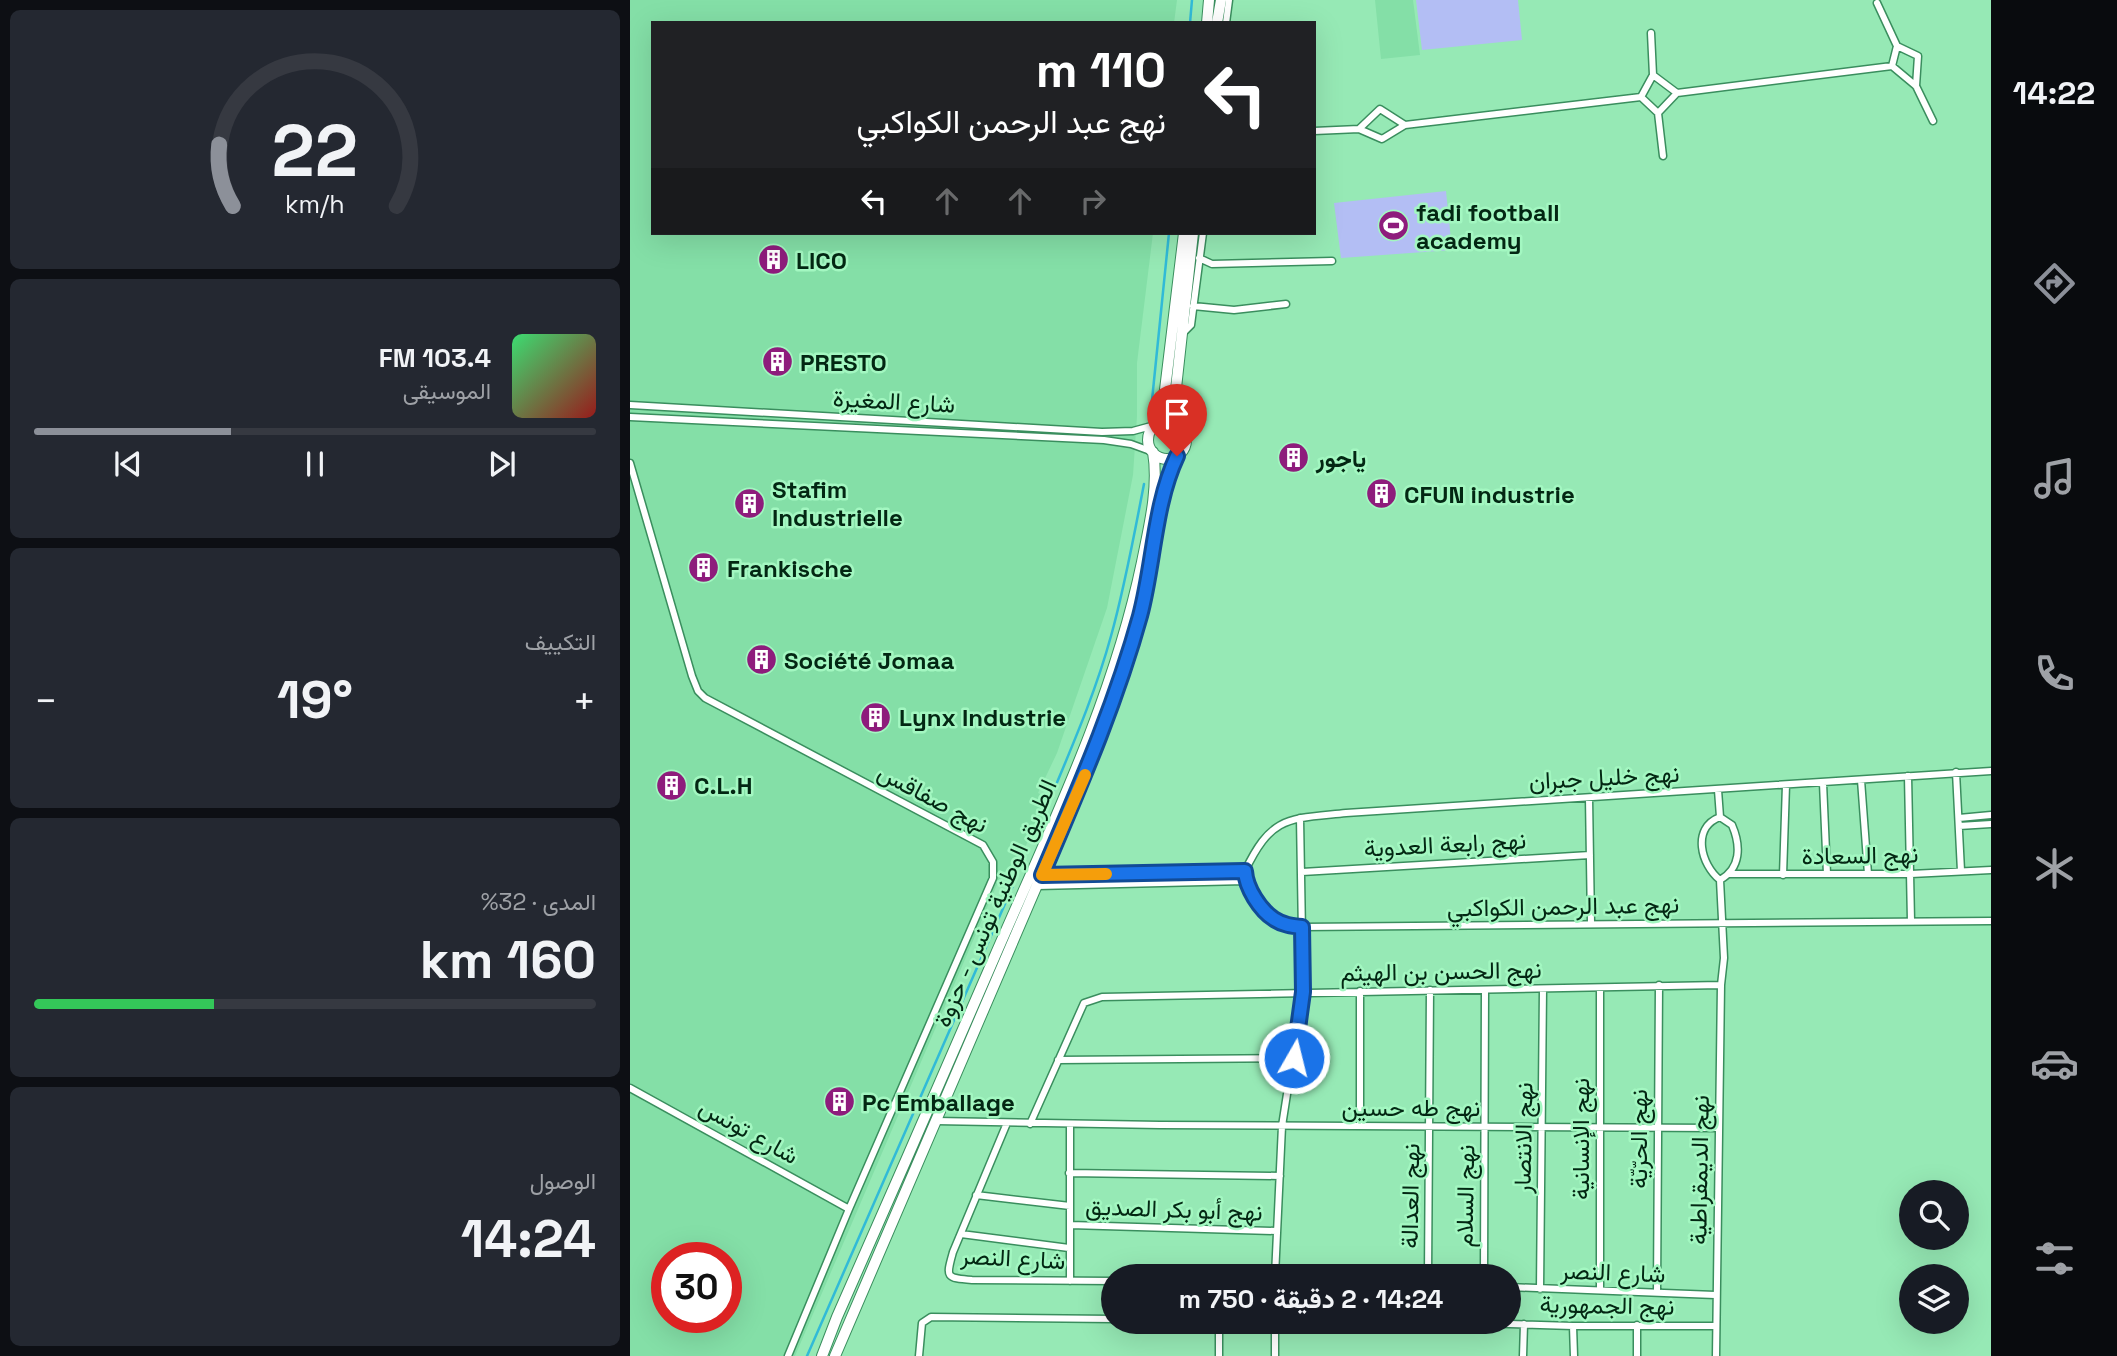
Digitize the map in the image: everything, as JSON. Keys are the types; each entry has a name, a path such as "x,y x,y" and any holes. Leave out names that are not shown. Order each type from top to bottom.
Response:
{"main road":[{"path":"1206,21 1209,0"},
{"path":"1217,21 1221,0"},
{"path":"1184,235 1164,398 1148,438 1153,452 1164,458 1177,456 1185,443 1177,409 1176,388 1193,235"},
{"path":"1155,425 1169,421 1181,428"},
{"name":"الطريق الوطنية تونس - حزوة","path":"822,1356 1093,724 1123,639 1139,574 1154,490 1153,452"},
{"name":"الطريق الوطنية تونس - حزوة","path":"835,1356 1101,736 1124,672 1142,607 1167,479 1177,456"}],"street":[{"path":"1226,21 1229,0"},
{"path":"1877,3 1897,46 1892,66"},
{"path":"1641,97 1653,75 1651,33"},
{"path":"1897,46 1918,56 1916,86"},
{"path":"1658,113 1676,93 1892,66 1916,86 1933,121"},
{"path":"1653,75 1676,93"},
{"path":"1641,97 1658,113 1663,156"},
{"path":"1316,131 1359,129 1382,139 1405,125 1641,97"},
{"path":"1359,129 1380,109 1405,125"},
{"path":"1182,334 1191,325 1203,235"},
{"path":"1199,258 1212,264 1332,261"},
{"path":"1193,306 1234,310 1286,304"},
{"name":"شارع المغيرة","path":"630,405 1092,431 1124,431 1155,425"},
{"name":"شارع المغيرة","path":"630,417 1104,440 1131,444 1153,452"},
{"name":"نهج صفاقس","path":"630,463 698,691 705,698 983,845 993,862 993,878 788,1356"},
{"name":"نهج خليل جبران","path":"1245,871 1261,840 1270,830 1300,818 1991,771"},
{"path":"1956,772 1961,871"},
{"path":"1908,776 1911,921"},
{"path":"1861,780 1868,874"},
{"path":"1823,783 1827,874"},
{"path":"1783,875 1786,785"},
{"path":"1718,790 1720,817"},
{"path":"1589,798 1591,923"},
{"path":"1959,822 1991,816"},
{"path":"1720,817 1732,825 1736,859 1730,874 1720,880 1706,866 1702,847 1708,827 1713,820 1720,817"},
{"path":"1275,1264 1282,1126 1303,992 1300,818"},
{"path":"1959,822 1991,824"},
{"name":"نهج رابعة العدوية","path":"1302,872 1590,855"},
{"name":"نهج السعادة","path":"1730,874 1911,874 1991,870"},
{"path":"1037,886 1245,881 1245,871 1042,875"},
{"name":"نهج الديمقراطية","path":"1716,1356 1721,985 1724,958 1720,880"},
{"name":"نهج عبد الرحمن الكواكبي","path":"1245,881 1264,910 1274,919 1286,925 1302,927 1991,920"},
{"name":"نهج الحرّيّة","path":"1657,1292 1659,985"},
{"name":"نهج الحسن بن الهيثم","path":"1030,1124 1084,1003 1102,997 1721,985"},
{"name":"نهج الإنسانية","path":"1600,988 1600,1290"},
{"name":"نهج الانتصار","path":"1540,1289 1543,989"},
{"name":"نهج العدالة","path":"1428,1264 1430,990"},
{"name":"نهج السلام","path":"1483,1264 1485,990"},
{"path":"1360,991 1360,1126"},
{"path":"1058,1060 1294,1058"},
{"name":"شارع تونس","path":"630,1088 849,1209"},
{"name":"نهج طه حسين","path":"936,1121 1030,1124 1719,1128"},
{"name":"شارع النصر","path":"1007,1123 976,1195 948,1272 952,1278 1101,1281"},
{"path":"1070,1124 1070,1281"},
{"path":"1069,1173 1280,1176"},
{"path":"976,1195 1069,1206"},
{"name":"نهج أبو بكر الصديق","path":"1070,1225 1276,1231"},
{"path":"961,1234 1069,1248"},
{"name":"شارع النصر","path":"1521,1288 1716,1295"},
{"path":"919,1356 922,1323 931,1317 1101,1319"},
{"name":"نهج الجمهورية","path":"1521,1324 1716,1326"},
{"path":"1523,1356 1524,1324"},
{"path":"1637,1325 1637,1356"},
{"path":"1573,1326 1574,1356"},
{"path":"1219,1334 1219,1356"},
{"path":"1275,1334 1275,1356"}],"shaded area":[{"path":"630,0 1177,0 1174,21 651,21 651,235 1153,235 1137,363 1133,475 1107,608 1057,753 1038,793 1048,798 1022,854 999,880 795,1356 630,1356"},
{"path":"1375,0 1413,0 1420,55 1381,59"},
{"path":"1416,0 1518,0 1522,40 1422,50"},
{"name":"fadi football academy","path":"1446,191 1452,250 1341,258 1334,203"}],"waterway":[{"path":"1190,21 1192,0"},
{"path":"1151,410 1169,235"},
{"path":"1051,797 1105,657 1125,579 1144,484"},
{"path":"807,1356 1015,881"}],"slow traffic":[{"path":"1085,775 1042,875 1106,874"}],"place":[{"name":"fadi football academy","path":"1393,226"},
{"name":"LICO","path":"773,260"},
{"name":"PRESTO","path":"777,362"},
{"name":"ياجور","path":"1293,458"},
{"name":"CFUN industrie","path":"1381,494"},
{"name":"Stafim Industrielle","path":"749,503"},
{"name":"Frankische","path":"704,568"},
{"name":"Société Jomaa","path":"761,660"},
{"name":"Lynx Industrie","path":"876,717"},
{"name":"C.L.H","path":"671,785"},
{"name":"Pc Emballage","path":"839,1102"}],"route":[{"path":"1177,456 1167,479 1142,607 1124,672 1101,736 1042,875 1245,871 1245,881 1264,910 1286,925 1302,927 1303,992 1294,1058"}]}
